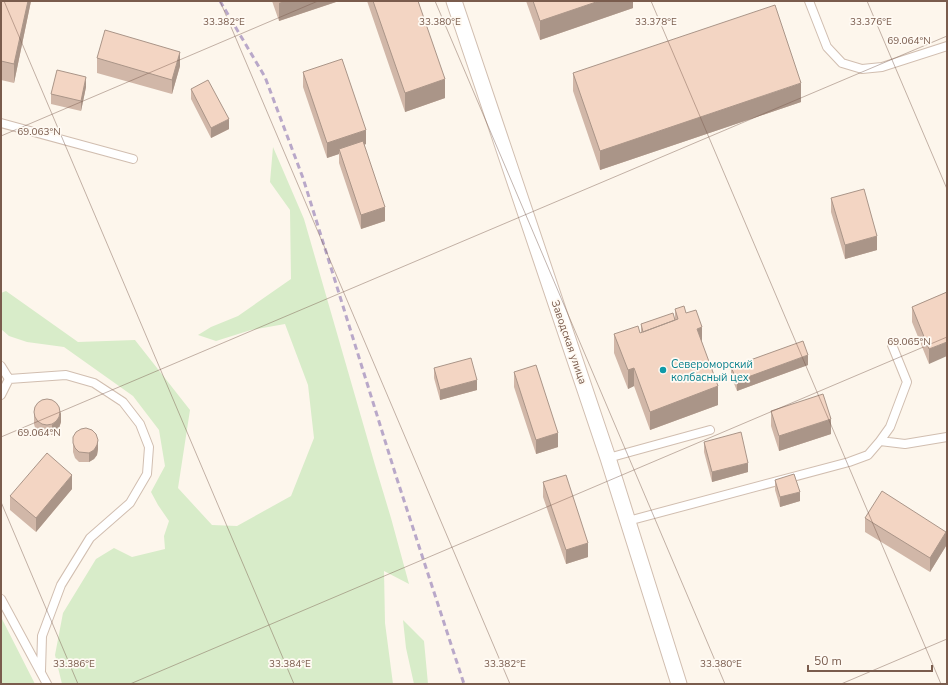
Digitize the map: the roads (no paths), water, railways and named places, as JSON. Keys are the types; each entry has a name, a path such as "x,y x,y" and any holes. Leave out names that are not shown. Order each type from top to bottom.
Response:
{"street":[{"name":"Заводская улица","path":"454,1 608,458 679,684"}],"lane":[{"path":"808,1 827,47 842,63 862,69 882,67 947,46"},
{"path":"1,122 133,159"},
{"path":"628,521 849,462 868,455 890,426 907,382 892,345"},
{"path":"1,366 9,379"},
{"path":"9,379 66,375 94,383 123,402 140,424 149,447 147,474 130,504 90,538 61,585 42,636 41,671"},
{"path":"1,395 9,379"},
{"path":"608,458 710,430"},
{"path":"880,441 905,444 947,437"},
{"path":"1,599 47,684"}],"railway":[{"path":"220,1 265,77 303,178 396,476 464,684"}],"place":[{"name":"Североморский колбасный цех","path":"663,370"}]}
